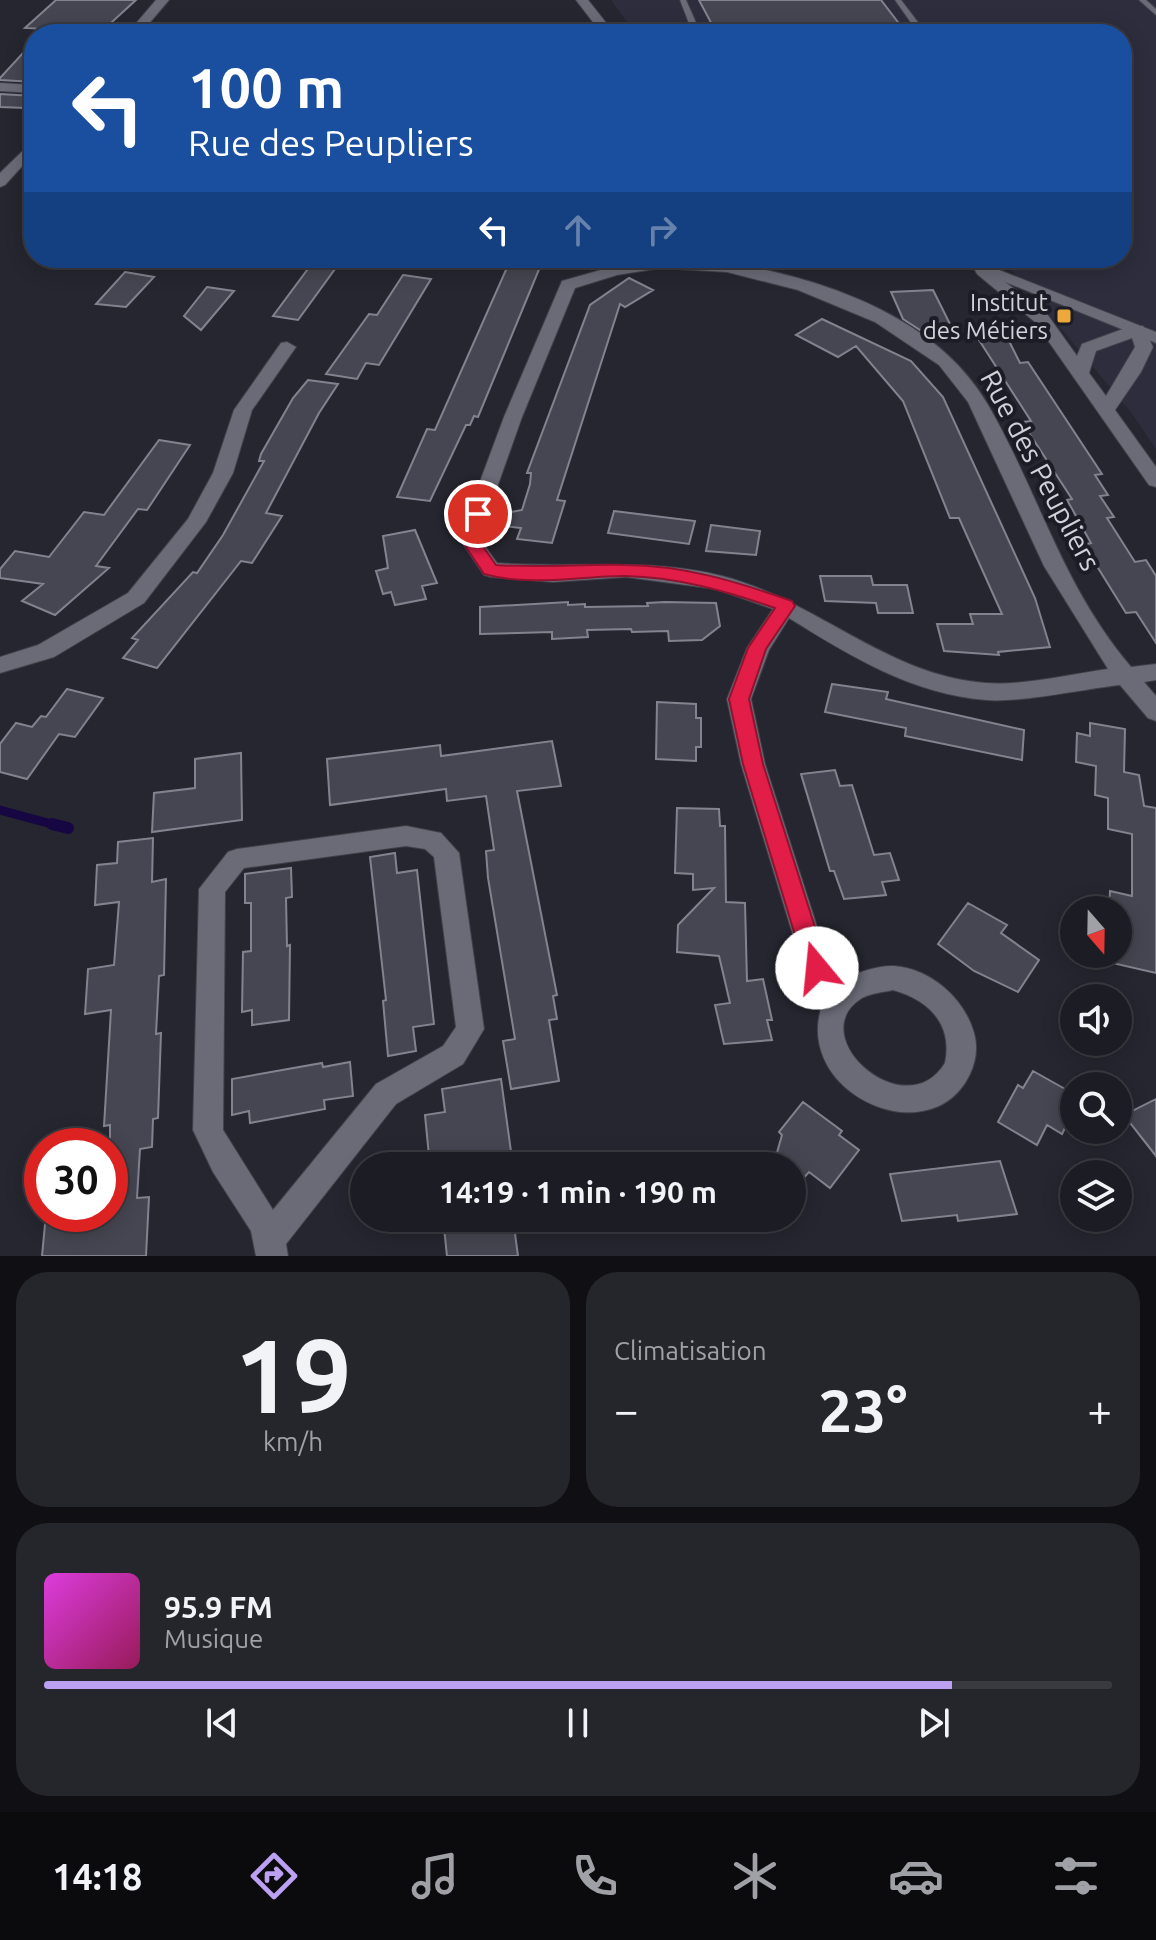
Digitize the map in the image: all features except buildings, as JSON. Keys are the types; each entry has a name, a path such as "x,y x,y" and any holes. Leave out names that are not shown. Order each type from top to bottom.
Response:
{"street":[{"path":"142,24 163,0"},
{"path":"572,0 586,5 601,24"},
{"path":"0,87 24,88"},
{"path":"0,182 24,155"},
{"name":"Rue des Peupliers","path":"622,268 568,285 513,417 469,538 491,570 553,575 626,570 704,580 786,606 857,650 924,680 988,692 1156,672"},
{"name":"Rue des Peupliers","path":"725,268 838,298 902,327 945,359 969,388 1032,521 1100,643 1129,675"},
{"path":"978,268 1156,338"},
{"path":"983,270 1041,318 1156,481"},
{"path":"1081,371 1088,348 1137,330"},
{"path":"1107,408 1132,372 1144,347 1137,330"},
{"path":"0,665 46,651 136,598 196,522 223,473 243,410 287,347"},
{"path":"1132,372 1156,368"},
{"path":"786,606 758,648 739,699 753,764 817,968 844,992"},
{"path":"1129,675 1156,712"},
{"path":"406,836 432,840 446,853 470,1029 453,1055 386,1094 272,1246 213,1147 208,1130 212,889 237,859 406,836"},
{"path":"893,978 921,987 944,1004 955,1018 963,1052 949,1083 935,1093 908,1098 878,1094 845,1071 829,1038 829,1021 844,992 858,983 893,978"}],"lane":[{"path":"683,0 693,24"},
{"path":"898,0 916,24"},
{"path":"1142,0 1156,13"}],"shaded area":[{"path":"611,0 1156,0 1156,449 1131,412 1009,268 1132,268 1132,24 629,24"}],"waterway":[{"path":"0,810 59,826"},
{"path":"52,824 68,828"}],"place":[{"name":"Institut des Métiers","path":"1064,316"}],"route":[{"path":"478,514 469,538 491,570 553,575 626,570 719,582 786,606 758,648 739,699 753,764 817,968"}]}
